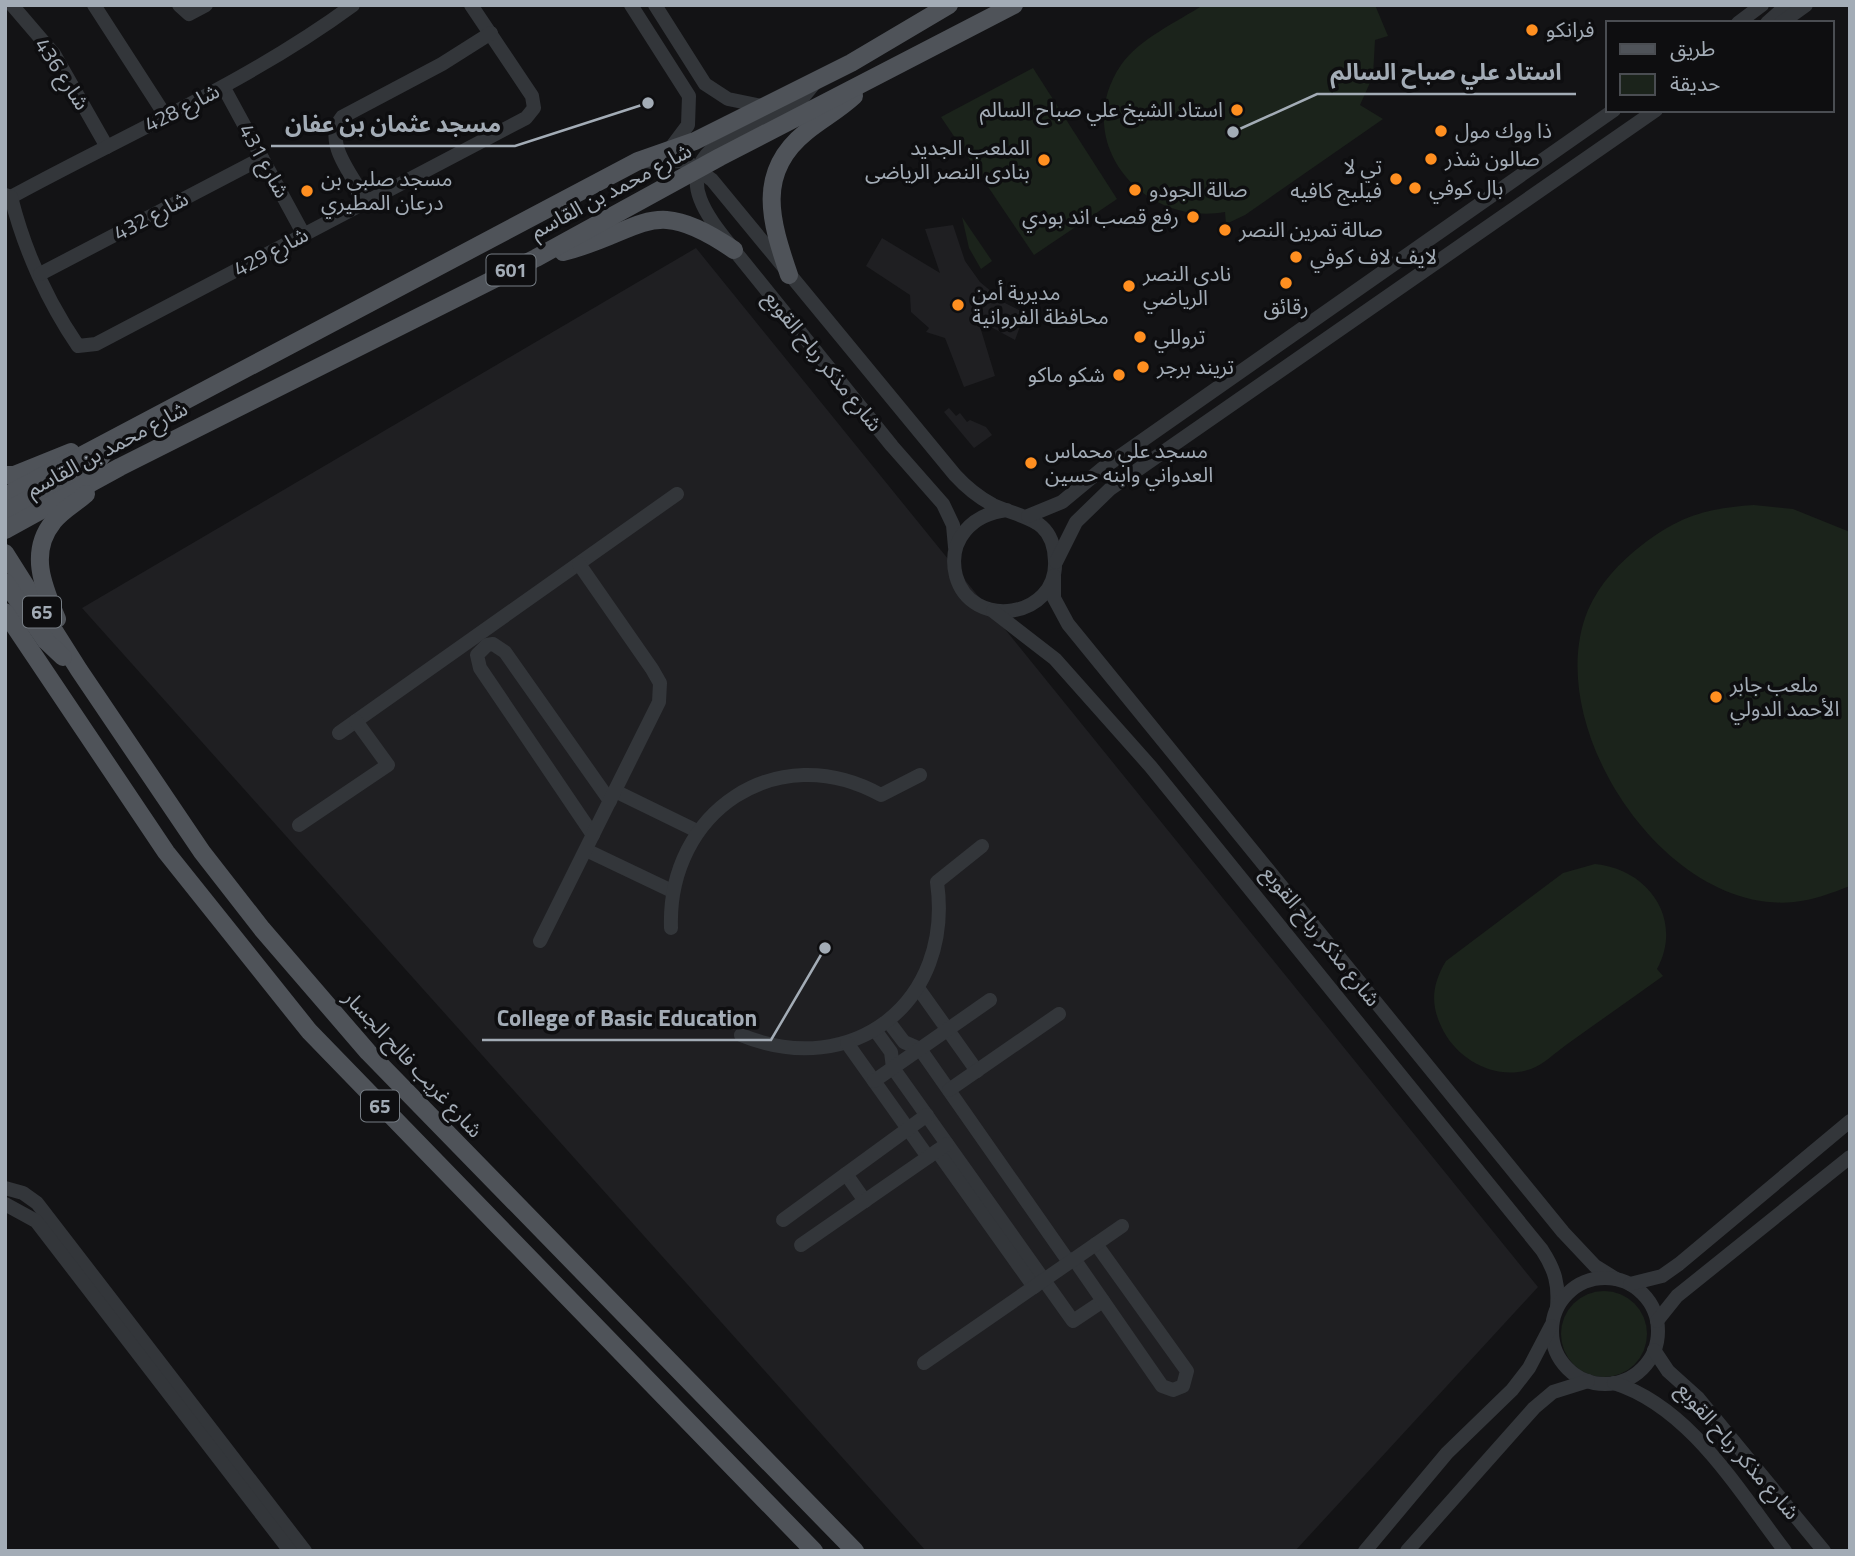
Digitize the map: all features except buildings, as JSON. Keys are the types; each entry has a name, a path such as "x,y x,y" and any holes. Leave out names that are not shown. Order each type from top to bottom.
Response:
{"main road":[{"name":"شارع محمد بن القاسم","path":"5,496 638,161 695,141 866,55 949,5"},
{"name":"شارع محمد بن القاسم","path":"5,530 120,467 536,258 1014,5"},
{"path":"789,275 772,220 770,203 777,170 796,141 845,105 863,85"},
{"path":"536,258 568,251 631,226 657,219 697,227 734,250"},
{"path":"5,475 14,475 139,424"},
{"path":"5,512 97,462 114,438"},
{"path":"79,670 41,581 38,563 52,522 120,467"},
{"name":"شارع غريب فالح الجسار","path":"5,553 79,670 202,852 325,1004 441,1129 756,1446 855,1551"},
{"path":"5,582 46,641 79,670"},
{"name":"65","path":"5,612 166,852 309,1031 814,1551"},
{"path":"5,626 53,683"}],"street":[{"name":"شارع 436","path":"12,5 54,54 107,147"},
{"path":"94,5 165,115"},
{"path":"179,5 189,14 206,5"},
{"name":"شارع 428","path":"8,196 165,115 224,88 309,38 353,5"},
{"name":"شارع 429","path":"8,196 22,243 78,346 96,344 526,118 534,108 532,96 471,5"},
{"path":"631,5 689,96 688,125 670,149"},
{"path":"655,5 705,84 728,99 762,106"},
{"path":"1741,21 1762,5"},
{"path":"1769,21 1787,5"},
{"path":"1784,21 1807,5"},
{"path":"366,200 333,141 334,127 342,117 442,64 491,33"},
{"path":"699,170 709,151 800,101 819,77"},
{"path":"689,96 701,96 705,84"},
{"name":"شارع 431","path":"224,88 304,235"},
{"path":"1028,516 1062,502 1092,476 1611,112"},
{"path":"1055,570 1049,536 1028,516 1007,510 980,516 969,525 955,548 954,565 962,587 978,605 993,611 1006,612 1030,606 1041,598 1055,570 1068,535 1098,499 1653,112"},
{"name":"شارع 432","path":"40,274 262,158"},
{"name":"شارع مذكر رباح القوبع","path":"638,161 653,163 680,159 699,170 726,194 789,275 955,475 984,499 1007,510"},
{"name":"شارع مذكر رباح القوبع","path":"699,170 696,185 700,200 734,250 892,446 943,504 953,525 955,548"},
{"path":"1463,214 1472,221 1478,234"},
{"path":"339,733 477,643 579,564 677,494"},
{"path":"540,942 659,702 661,691 652,669 579,564"},
{"name":"شارع مذكر رباح القوبع","path":"1055,570 1054,598 1068,624 1563,1232 1595,1266 1623,1282"},
{"name":"شارع مذكر رباح القوبع","path":"993,611 1041,646 1111,722 1325,981 1542,1250 1553,1267 1559,1286 1557,1307"},
{"path":"477,643 493,644 505,652 612,796 697,831"},
{"path":"477,643 477,662 480,668 593,835"},
{"path":"299,825 388,765 356,721"},
{"path":"671,928 672,891 680,862 697,831 736,795 774,779 794,775 834,777 881,795 920,775"},
{"path":"741,1035 761,1043 796,1049 826,1048 847,1043 888,1021 918,988 935,951 940,928 937,882 982,846"},
{"path":"586,850 672,891"},
{"path":"918,988 977,1072"},
{"path":"874,1081 990,1000"},
{"path":"949,1090 1059,1014"},
{"path":"888,1021 904,1042 920,1049 1161,1386 1173,1390 1182,1386 1187,1371 1096,1244"},
{"path":"875,1030 891,1052 893,1068 927,1115 937,1150"},
{"path":"847,1043 908,1129 937,1150 1039,1283 1073,1321 1102,1301"},
{"path":"783,1220 927,1115"},
{"path":"1365,1551 1447,1453 1511,1390 1529,1368 1552,1325 1557,1307 1565,1296 1582,1283 1602,1278 1623,1282 1662,1276 1850,1121"},
{"path":"801,1245 937,1150"},
{"path":"1408,1551 1534,1408 1553,1392 1588,1381 1614,1383 1638,1371 1654,1350 1657,1321 1677,1296 1850,1157"},
{"path":"846,1174 865,1201"},
{"path":"5,1188 23,1192 37,1202 305,1551"},
{"path":"5,1204 36,1221 290,1551"},
{"path":"925,1363 1122,1226"},
{"path":"1623,1282 1642,1294 1657,1321"},
{"path":"1552,1325 1553,1343 1560,1359 1572,1372 1588,1381"},
{"name":"شارع مذكر رباح القوبع","path":"1654,1350 1668,1371 1698,1398 1824,1551"},
{"name":"شارع مذكر رباح القوبع","path":"1614,1383 1635,1390 1672,1413 1747,1501 1785,1551"},
{"path":"1747,1501 1753,1487 1767,1481"}],"shaded area":[{"name":"مديرية أمن محافظة الفروانية","path":"953,225 965,261 980,282 1005,303 1025,313 1015,340 978,320 995,376 964,387 945,338 926,332 929,328 911,312 910,295 866,266 882,238 940,273 925,229"},
{"path":"696,248 1538,1287 1295,1551 926,1551 82,608"},
{"path":"949,408 956,416 960,413 967,422 970,420 986,427 992,435 974,448 944,412"}],"green space":[{"name":"استاد الشيخ علي صباح السالم","path":"1203,5 1375,5 1388,36 1375,40 1373,76 1360,105 1383,119 1245,215 1226,224 1225,212 1194,213 1166,206 1142,192 1122,172 1109,148 1104,122 1107,93 1121,65 1148,39"},
{"path":"1033,68 1117,199 1034,255 941,117"},
{"path":"962,217 992,261 981,269 969,248"},
{"name":"ملعب جابر الأحمد الدولي","path":"1754,505 1793,509 1850,532 1850,886 1794,902 1746,898 1701,878 1659,846 1625,804 1598,756 1582,706 1578,656 1588,610 1611,574 1642,545 1682,520 1722,508"},
{"path":"1595,864 1631,875 1645,886 1656,900 1663,915 1666,932 1664,950 1657,969 1663,976 1536,1067 1505,1072 1481,1066 1470,1060 1451,1042 1436,1013 1435,988 1446,961 1563,873"},
{"path":"1604,1291 1621,1294 1635,1303 1644,1317 1647,1334 1644,1351 1635,1365 1621,1374 1604,1377 1587,1374 1573,1365 1564,1351 1561,1334 1564,1317 1573,1303 1587,1294"}],"place":[{"name":"فرانكو","path":"1532,30"},
{"name":"مسجد عثمان بن عفان","path":"648,103"},
{"name":"استاد الشيخ علي صباح السالم","path":"1237,110"},
{"name":"ذا ووك مول","path":"1441,131"},
{"name":"استاد علي صباح السالم","path":"1233,132"},
{"name":"صالون شذر","path":"1431,159"},
{"name":"الملعب الجديد بنادى النصر الرياضى","path":"1044,160"},
{"name":"تي لا فيليج كافيه","path":"1396,179"},
{"name":"بال كوفي","path":"1415,188"},
{"name":"صالة الجودو","path":"1135,190"},
{"name":"مسجد صلبي بن درعان المطيري","path":"307,191"},
{"name":"رفع قصب اند بودي","path":"1193,217"},
{"name":"صالة تمرين النصر","path":"1225,230"},
{"name":"لايف لاف كوفي","path":"1296,257"},
{"name":"رقائق","path":"1286,283"},
{"name":"نادي النصر الرياضي","path":"1129,286"},
{"name":"مديرية أمن محافظة الفروانية","path":"958,305"},
{"name":"تروللي","path":"1140,337"},
{"name":"تريند برجر","path":"1143,367"},
{"name":"شكو ماكو","path":"1119,375"},
{"name":"مسجد علي محماس العدواني وابنه حسين","path":"1031,463"},
{"name":"ملعب جابر الأحمد الدولي","path":"1716,697"},
{"name":"College of Basic Education","path":"825,948"}]}
